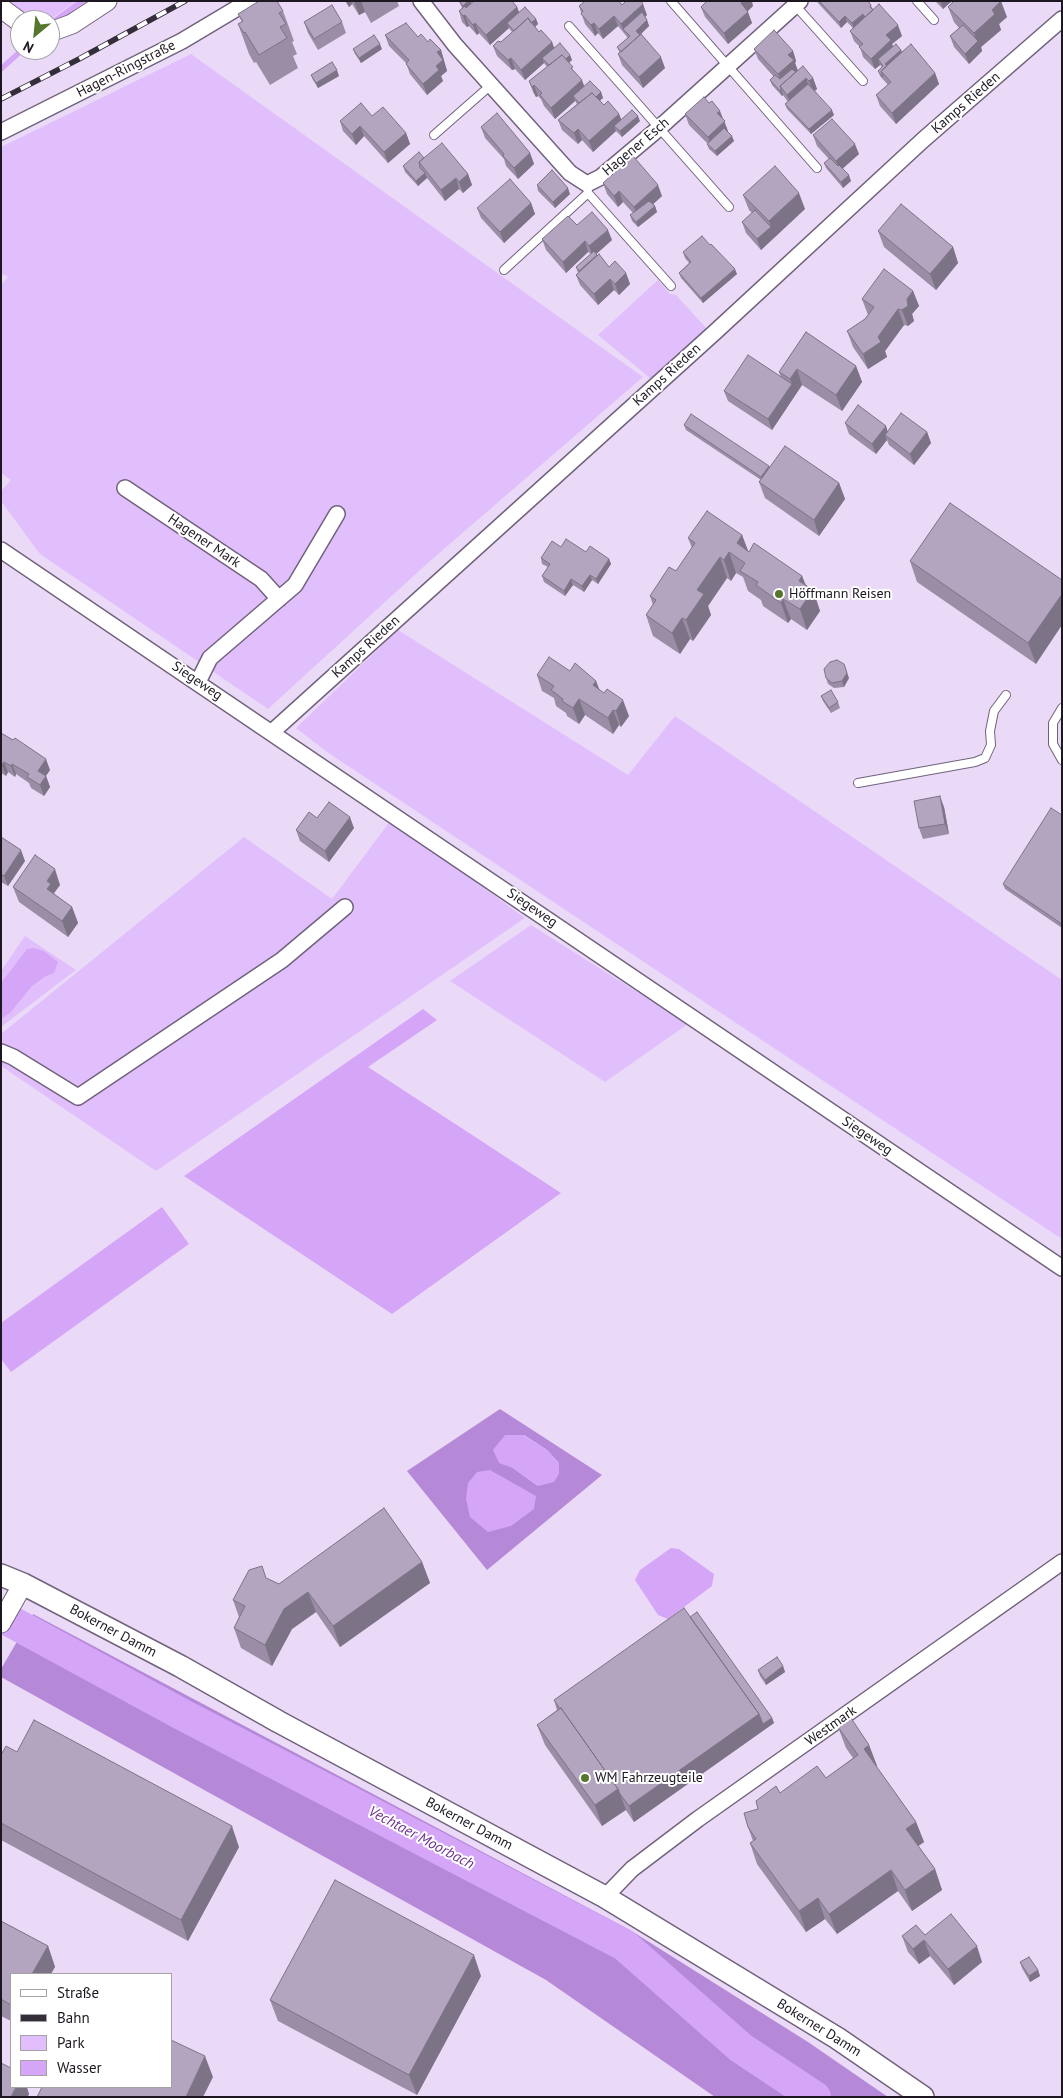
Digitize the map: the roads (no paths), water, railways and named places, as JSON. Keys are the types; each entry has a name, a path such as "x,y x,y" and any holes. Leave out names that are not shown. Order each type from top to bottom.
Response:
{"main road":[{"name":"Bokerner Damm","path":"1,1575 23,1584 180,1666 279,1722 605,1897 838,2038 922,2097"}],"street":[{"path":"60,28 72,24 107,1"},
{"name":"Hagen-Ringstraße","path":"1,132 182,41 249,1"},
{"name":"Hagener Esch","path":"421,1 455,45 491,86 570,173 588,188 658,129 796,3"},
{"name":"Kamps Rieden","path":"272,732 714,333 917,146 1062,19"},
{"name":"Hagener Mark","path":"125,488 261,579 279,599"},
{"path":"198,682 210,658 295,586 337,514"},
{"name":"Siegeweg","path":"1,550 1062,1268"},
{"path":"1,1052 13,1056 78,1098 282,960 345,907"},
{"name":"Westmark","path":"605,1897 632,1869 698,1819 1062,1562"},
{"path":"6,1615 23,1584"}],"lane":[{"path":"671,1 817,168"},
{"path":"918,1 934,20"},
{"path":"796,3 863,81"},
{"path":"569,26 658,129 729,207"},
{"path":"434,135 491,86"},
{"path":"504,270 588,188 671,286"},
{"path":"858,783 975,762 985,758 991,745 990,731 994,711 1006,694"},
{"path":"1062,708 1053,723 1053,744 1062,760"}],"water":[{"path":"34,948 44,951 58,962 54,973 32,986 10,1013 1,1019 1,983 27,949"},
{"path":"423,1009 437,1020 368,1067 561,1193 392,1314 184,1176"},
{"path":"162,1207 189,1244 11,1372 1,1359 1,1323"},
{"path":"505,1435 523,1435 547,1450 559,1463 559,1474 554,1482 538,1486 513,1468 499,1463 493,1450"},
{"path":"490,1470 536,1496 534,1509 511,1526 488,1532 470,1517 466,1499 468,1483 477,1472"},
{"path":"671,1548 679,1549 714,1574 712,1586 668,1619 658,1615 635,1580 640,1570"}],"waterway":[{"path":"60,17 82,1"},
{"path":"1,69 11,60"},
{"name":"Vechtaer Moorbach","path":"1,1616 183,1715 624,1945 741,2048 815,2097"}],"railway":[{"path":"1,99 185,1"}],"place":[{"name":"Höffmann Reisen","path":"779,594"},
{"name":"WM Fahrzeugteile","path":"585,1778"}]}
